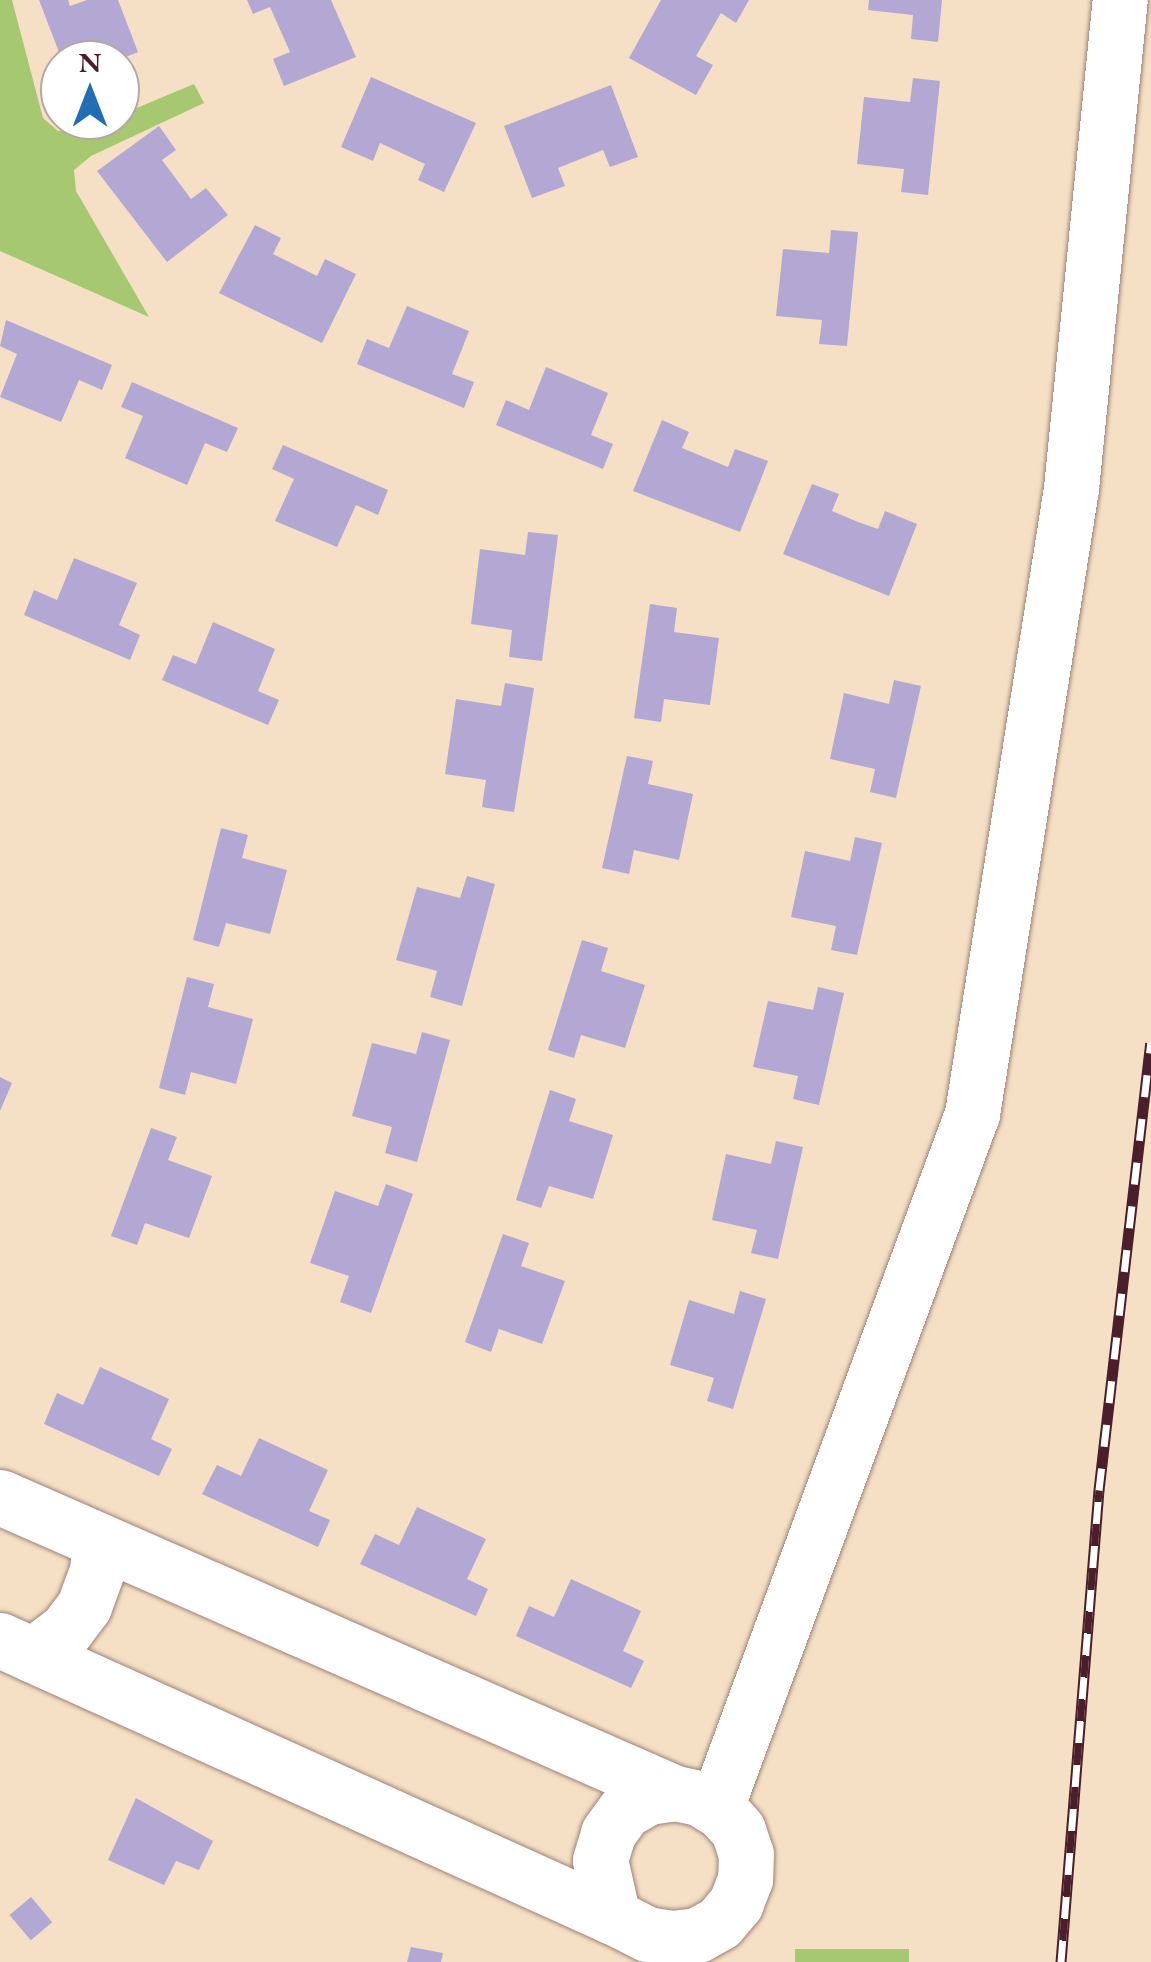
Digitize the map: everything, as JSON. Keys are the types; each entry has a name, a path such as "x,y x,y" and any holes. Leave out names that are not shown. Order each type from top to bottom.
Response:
{"street":[{"path":"695,1800 972,1114 1071,488 1120,0"},
{"path":"0,1498 695,1800 738,1830 746,1854 745,1879 736,1903 719,1923 697,1935 634,1938 17,1647"},
{"path":"17,1647 66,1630 84,1606 97,1570 100,1541"},
{"path":"634,1938 600,1860 608,1833 648,1797 695,1800"}],"green space":[{"path":"0,0 12,0 40,107 40,140 125,140 91,156 74,170 76,191 149,317 0,251"},
{"path":"194,84 204,103 140,133 140,107"},
{"path":"795,1949 909,1949 909,1962 795,1962"}],"building":[{"path":"39,0 68,0 70,6 87,0 118,0 133,40 54,40"},
{"path":"247,0 331,0 356,57 284,86 273,59 290,52 270,7 253,14"},
{"path":"661,0 749,0 736,23 721,13 696,56 713,65 696,95 629,58"},
{"path":"869,0 942,0 938,42 911,39 913,15 868,10"},
{"path":"371,77 476,123 444,192 418,180 425,164 380,143 373,161 341,147"},
{"path":"913,78 940,81 928,195 901,192 904,169 857,164 864,97 910,102"},
{"path":"611,85 638,157 610,167 603,150 558,168 565,186 532,198 504,126"},
{"path":"159,126 176,150 162,160 191,199 206,188 228,215 167,262 97,171"},
{"path":"255,225 281,238 273,254 317,276 325,259 356,274 322,343 219,293"},
{"path":"831,230 858,232 847,346 819,344 822,320 776,316 783,249 829,253"},
{"path":"407,306 469,331 452,374 474,382 464,408 357,364 367,339 389,348"},
{"path":"6,320 112,365 102,390 79,380 61,422 0,397 17,354 0,346"},
{"path":"546,367 608,393 591,435 613,444 603,469 496,425 506,400 529,410"},
{"path":"132,382 238,428 227,452 205,443 187,485 125,458 143,416 121,407"},
{"path":"662,420 689,432 682,448 728,467 735,449 768,461 740,532 633,491"},
{"path":"283,445 388,490 378,515 356,505 337,547 275,521 294,479 272,469"},
{"path":"812,484 839,494 832,511 858,522 878,529 885,511 917,524 889,596 783,554"},
{"path":"528,532 558,535 542,661 509,657 512,630 471,624 480,549 525,555"},
{"path":"74,558 137,583 119,625 140,635 130,660 24,615 34,590 57,600"},
{"path":"650,604 677,608 674,632 719,638 710,705 664,699 661,722 634,718"},
{"path":"213,622 275,649 258,691 279,700 268,725 162,680 173,655 196,664"},
{"path":"894,680 921,686 896,798 870,792 875,769 830,759 844,693 889,704"},
{"path":"505,683 534,688 514,812 482,807 486,780 445,774 456,699 501,706"},
{"path":"627,756 653,761 648,784 693,794 679,860 634,850 629,874 602,868"},
{"path":"221,828 248,835 242,858 287,870 270,934 226,923 219,947 193,940"},
{"path":"855,837 882,843 857,955 831,950 836,926 791,917 805,851 850,861"},
{"path":"467,876 495,884 462,1006 430,997 437,971 396,960 417,887 460,898"},
{"path":"582,940 608,948 601,971 645,985 625,1048 581,1035 574,1058 548,1050"},
{"path":"187,977 214,984 208,1007 253,1019 236,1084 191,1072 185,1095 159,1088"},
{"path":"818,987 844,993 819,1105 793,1099 798,1076 753,1067 768,1001 813,1010"},
{"path":"422,1032 450,1040 417,1162 385,1153 392,1127 352,1116 372,1043 416,1054"},
{"path":"0,1077 12,1083 0,1111"},
{"path":"550,1090 576,1099 569,1121 613,1135 593,1199 549,1186 541,1208 516,1200"},
{"path":"151,1128 177,1137 168,1160 212,1176 189,1238 145,1223 137,1245 111,1236"},
{"path":"776,1141 803,1147 778,1259 751,1253 757,1230 712,1220 726,1154 771,1164"},
{"path":"386,1184 413,1194 371,1313 340,1302 349,1276 310,1263 335,1191 378,1206"},
{"path":"503,1234 529,1243 521,1266 565,1281 542,1344 499,1329 491,1352 465,1342"},
{"path":"740,1291 766,1299 733,1409 707,1401 714,1378 670,1365 689,1300 734,1314"},
{"path":"100,1367 169,1399 151,1439 172,1449 159,1476 44,1424 57,1393 83,1405"},
{"path":"259,1438 328,1470 309,1511 330,1520 318,1547 202,1494 217,1465 241,1476"},
{"path":"417,1507 486,1539 467,1579 488,1589 476,1616 360,1564 375,1534 399,1545"},
{"path":"571,1579 641,1611 623,1651 644,1661 631,1688 516,1636 529,1606 554,1617"},
{"path":"136,1798 213,1841 199,1870 176,1861 164,1885 108,1860"},
{"path":"31,1897 52,1922 31,1940 10,1915"},
{"path":"411,1947 443,1953 441,1962 407,1962"}],"railway":[{"path":"1061,1962 1099,1490 1151,1043"}]}
